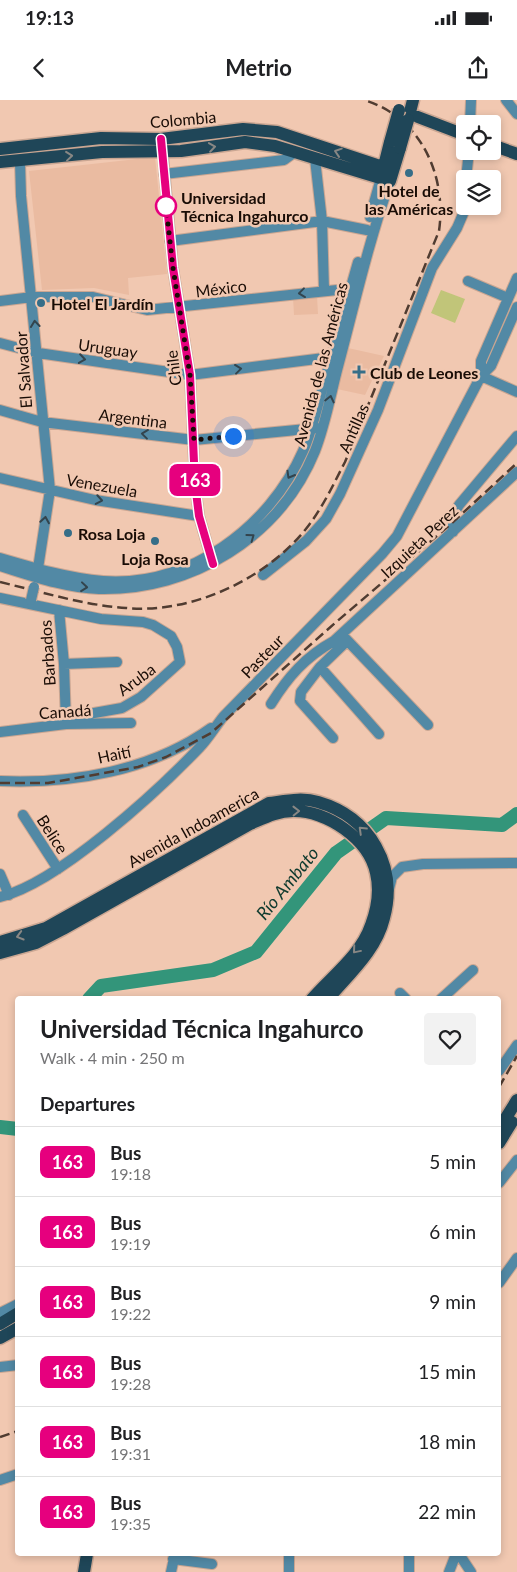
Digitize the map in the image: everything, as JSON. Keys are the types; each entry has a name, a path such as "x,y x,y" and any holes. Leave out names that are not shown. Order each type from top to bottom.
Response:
{"main road":[{"name":"Avenida de las Américas","path":"387,174 405,111 413,100"},
{"path":"405,111 456,131"},
{"name":"Colombia","path":"0,149 101,138 161,139 243,129 261,130 277,132 387,174"},
{"name":"Colombia","path":"0,162 102,152 163,152 245,142 275,146 315,158 387,174"},
{"path":"501,148 517,154"},
{"name":"Avenida Indoamerica","path":"0,952 36,943 63,930 249,819 268,803 294,799 317,801 354,821 367,833 378,849 381,871 388,892 384,918 370,950 331,996"},
{"name":"Avenida Indoamerica","path":"0,942 46,928 249,819"},
{"name":"Avenida Indoamerica","path":"315,996 363,942 376,911 381,871"},
{"path":"501,1126 517,1100"},
{"path":"501,1140 517,1115"},
{"path":"0,1324 15,1315"},
{"path":"0,1338 15,1330"},
{"path":"84,1572 87,1556"},
{"path":"93,1572 95,1556"}],"street":[{"path":"470,115 471,100"},
{"path":"506,100 517,114"},
{"name":"Chile","path":"161,139 170,241 190,375 199,516 212,560"},
{"path":"164,174 284,160 295,152"},
{"path":"315,158 322,221 324,290"},
{"name":"El Salvador","path":"20,161 21,196 38,353 42,422 50,490 31,602"},
{"name":"Avenida de las Américas","path":"0,566 77,587 124,588 163,583 212,560 259,531 288,501 314,453 323,427 367,230 387,174"},
{"name":"Avenida de las Américas","path":"212,560 251,525 277,497 303,452 373,232 387,174"},
{"name":"Antillas","path":"263,575 306,541 326,519 340,494 378,410 432,268 457,228 463,215"},
{"path":"170,241 322,221 367,230"},
{"path":"481,376 481,361 517,278"},
{"path":"468,281 508,298"},
{"name":"México","path":"0,300 32,297 93,297 147,310 354,288"},
{"path":"481,376 491,366 517,307"},
{"name":"Uruguay","path":"0,343 38,353 190,375 332,357"},
{"path":"481,376 517,392"},
{"name":"Pasteur","path":"5,896 58,869 132,810 201,746 223,717 397,536 481,376"},
{"name":"Argentina","path":"0,410 42,422 194,440 323,427"},
{"path":"452,532 453,516 459,505 517,436"},
{"name":"Izquieta Perez","path":"345,637 452,532 516,474"},
{"name":"Venezuela","path":"0,478 95,500 199,516"},
{"name":"Avenida de las Américas","path":"0,558 36,577"},
{"path":"0,598 31,602 59,610"},
{"name":"Aruba","path":"59,610 101,619 143,622 154,625 171,636 179,653 180,662 142,698 116,710 66,721"},
{"name":"Barbados","path":"59,610 64,664 66,721"},
{"path":"334,738 300,701 301,692 345,637"},
{"path":"271,704 286,680 300,665 345,637"},
{"path":"345,637 428,725"},
{"path":"64,664 116,662"},
{"path":"320,667 379,734"},
{"name":"Haití","path":"0,781 28,782 65,779 146,762 177,750 223,717"},
{"name":"Canadá","path":"0,732 66,721 132,723"},
{"name":"Belice","path":"23,815 58,869"},
{"path":"388,892 392,877 402,867 423,864 517,863"},
{"path":"0,874 5,896"},
{"path":"444,996 473,970"},
{"path":"501,1068 517,1045"},
{"path":"501,1180 517,1160"},
{"path":"501,1280 517,1258"},
{"path":"0,1313 15,1306"},
{"path":"0,1367 15,1365"},
{"path":"0,1480 15,1475"},
{"path":"289,1556 289,1572"},
{"path":"409,1556 409,1572"},
{"path":"449,1572 457,1556"},
{"path":"459,1556 471,1572"},
{"path":"171,1572 174,1557 212,1564"}],"shaded area":[{"path":"155,157 167,274 128,278 129,295 94,288 42,290 29,171"},
{"path":"317,296 318,314 294,315 293,297"},
{"name":"Club de Leones","path":"348,348 384,356 365,395 337,389"}],"green space":[{"path":"441,290 465,299 455,323 431,313"}],"waterway":[{"name":"Río Ambato","path":"92,996 101,986 213,970 256,952 336,853 386,818 502,825 517,814"},
{"name":"Río Ambato","path":"0,1127 15,1129"}],"railway":[{"path":"0,582 94,604 126,608 177,605 228,589 251,576 273,561 309,525 324,502 345,462 439,231 439,190 434,170 426,151 415,134 401,120 384,108 364,100"},
{"path":"0,783 48,783 138,767 166,757 211,733 452,523 517,463"},
{"path":"501,1084 517,1056"},
{"path":"0,1437 15,1432"}],"bus line":[{"name":"163","path":"161,139 173,268 190,375 195,484 199,516 213,564"}],"place":[{"name":"Hotel de las Américas","path":"409,173"},
{"name":"Universidad Técnica Ingahurco","path":"166,206"},
{"name":"Hotel El Jardín","path":"41,303"},
{"name":"Club de Leones","path":"359,372"},
{"name":"Rosa Loja","path":"68,533"},
{"name":"Loja Rosa","path":"155,541"}],"route":[{"path":"166,206 173,268 190,375 194,440 233,436"}]}
